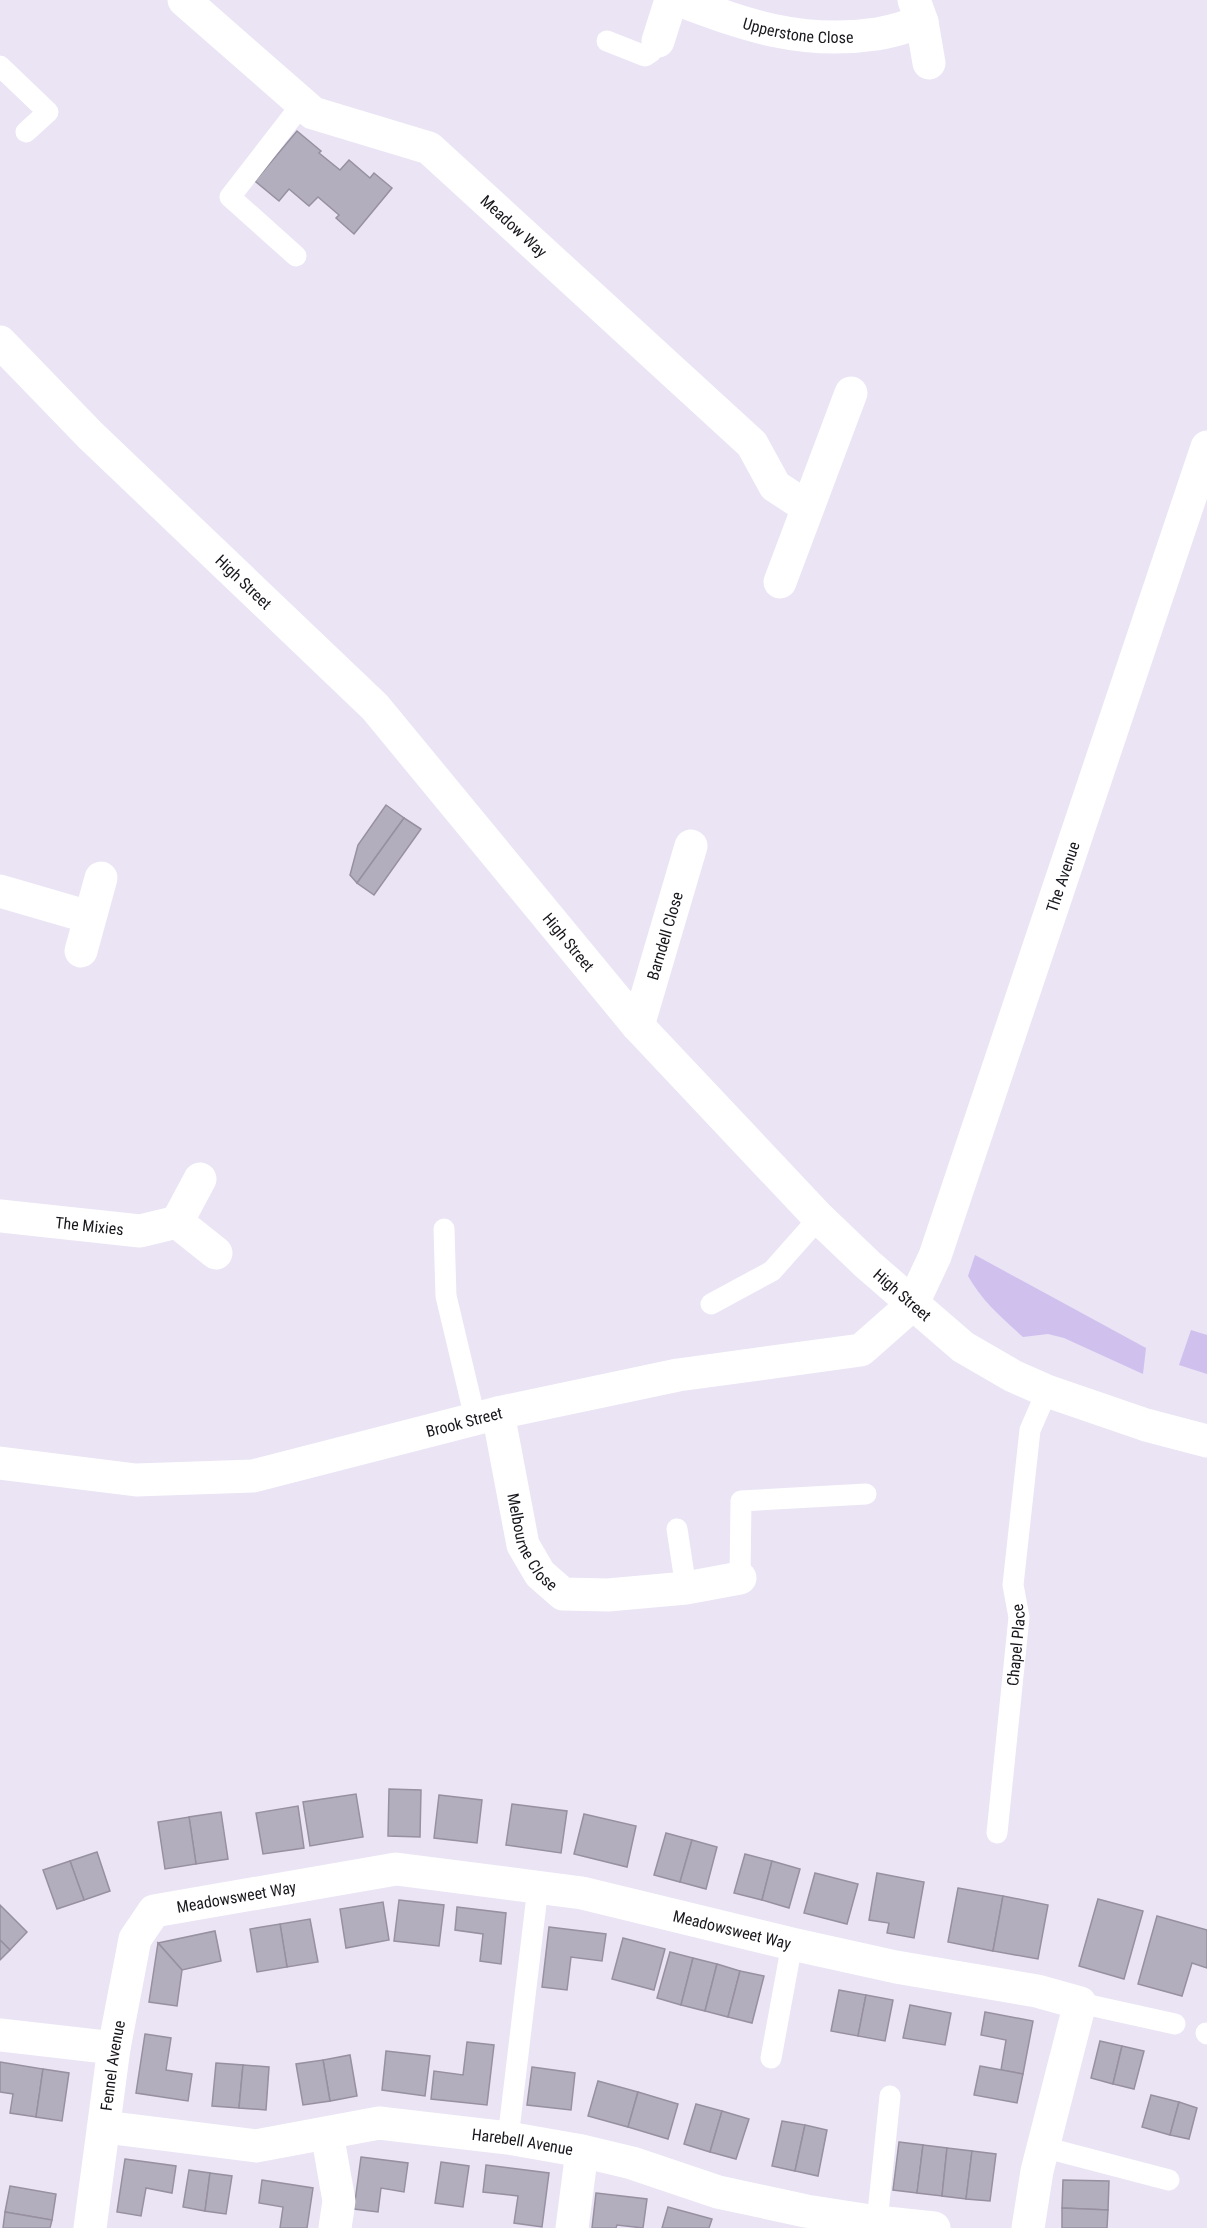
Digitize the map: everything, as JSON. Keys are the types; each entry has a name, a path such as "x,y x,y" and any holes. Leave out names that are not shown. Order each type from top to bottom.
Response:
{"street":[{"name":"Meadow Way","path":"184,0 313,113 429,148 752,444 775,486 807,507"},
{"path":"658,41 671,0"},
{"name":"Upperstone Close","path":"679,0 738,22 793,35 826,38 879,34 918,11 929,63"},
{"name":"High Street","path":"0,342 90,435 375,707 638,1026 819,1218 912,1305 963,1347 1013,1376 1047,1391 1146,1425 1207,1441"},
{"path":"780,582 851,393"},
{"name":"The Avenue","path":"912,1305 935,1256 1207,447"},
{"name":"Barndell Close","path":"638,1026 691,846"},
{"path":"81,951 101,878"},
{"path":"0,891 89,916"},
{"path":"200,1179 177,1222 216,1253"},
{"name":"The Mixies","path":"0,1216 140,1231 177,1222"},
{"name":"Brook Street","path":"0,1463 136,1480 253,1476 486,1415 678,1375 861,1350 912,1305"},
{"name":"Melbourne Close","path":"486,1415 523,1545 540,1574 563,1594 608,1595 686,1588 740,1578"},
{"name":"Meadowsweet Way","path":"154,1911 396,1869 582,1893 896,1967 1037,1991 1080,2003"},
{"name":"Fennel Avenue","path":"90,2228 114,2048 135,1939 154,1911"},
{"path":"1028,2228 1036,2171 1080,2003"},
{"path":"0,2035 114,2048"},
{"name":"Harebell Avenue","path":"105,2127 256,2146 379,2123 507,2138 582,2151 632,2163 804,2219 878,2222 934,2228"},
{"path":"327,2133 339,2201 335,2228"},
{"path":"572,2228 582,2151"}],"lane":[{"path":"607,41 645,56 651,52 658,41"},
{"path":"0,66 48,112 26,132"},
{"path":"296,256 230,197 302,104"},
{"path":"711,1304 772,1271 819,1218"},
{"path":"444,1229 446,1296 486,1415"},
{"name":"Chapel Place","path":"998,1833 1019,1617 1013,1585 1030,1430 1047,1391"},
{"path":"740,1578 741,1501 866,1494"},
{"path":"677,1529 686,1588"},
{"path":"507,2138 538,1887"},
{"path":"771,2058 792,1944"},
{"path":"1080,2003 1175,2024"},
{"path":"878,2222 890,2096"},
{"path":"1043,2147 1169,2180"}],"shaded area":[{"path":"975,1255 1146,1348 1143,1374 1064,1338 1048,1334 1023,1337 986,1301 968,1276"},
{"path":"1191,1330 1207,1335 1207,1374 1179,1365"}],"building":[{"path":"297,131 340,170 349,160 370,178 374,173 392,188 354,234 336,218 339,215 318,197 309,206 289,189 279,201 255,181"},
{"path":"386,805 404,818 357,883 350,875 358,845"},
{"path":"404,818 421,829 374,895 357,883"},
{"path":"389,1789 421,1790 420,1837 388,1836"},
{"path":"356,1794 363,1837 310,1846 303,1802"},
{"path":"439,1795 482,1800 477,1843 434,1838"},
{"path":"512,1804 567,1811 561,1853 506,1845"},
{"path":"298,1806 304,1848 263,1854 256,1813"},
{"path":"221,1812 228,1859 196,1864 189,1817"},
{"path":"584,1814 636,1826 627,1867 574,1854"},
{"path":"189,1817 196,1864 165,1869 158,1822"},
{"path":"666,1833 692,1840 680,1882 654,1875"},
{"path":"692,1840 717,1847 706,1889 680,1882"},
{"path":"97,1852 110,1891 84,1900 70,1861"},
{"path":"745,1854 772,1861 762,1900 734,1893"},
{"path":"70,1861 84,1900 57,1909 43,1870"},
{"path":"772,1861 800,1869 789,1908 762,1900"},
{"path":"815,1873 858,1884 847,1924 804,1913"},
{"path":"877,1873 924,1882 914,1938 887,1933 889,1923 869,1920"},
{"path":"958,1888 1003,1896 993,1951 948,1942"},
{"path":"1003,1896 1048,1905 1038,1959 993,1951"},
{"path":"1098,1899 1143,1911 1124,1979 1079,1966"},
{"path":"399,1900 444,1905 439,1946 394,1941"},
{"path":"383,1902 389,1940 346,1948 340,1909"},
{"path":"0,1905 27,1932 10,1950 0,1940"},
{"path":"457,1907 506,1913 501,1964 480,1961 483,1934 455,1930"},
{"path":"1157,1916 1207,1930 1207,1968 1192,1963 1182,1996 1138,1984"},
{"path":"310,1919 318,1962 287,1967 280,1924"},
{"path":"280,1924 287,1967 257,1972 250,1929"},
{"path":"549,1927 606,1934 602,1961 571,1957 567,1990 542,1987"},
{"path":"215,1931 221,1961 182,1970 158,1943"},
{"path":"623,1938 665,1949 654,1990 612,1979"},
{"path":"0,1940 10,1950 0,1960"},
{"path":"158,1943 182,1970 177,2006 149,2002"},
{"path":"670,1952 693,1958 681,2005 657,1998"},
{"path":"693,1958 717,1964 705,2011 681,2005"},
{"path":"717,1964 740,1971 728,2017 705,2011"},
{"path":"740,1971 764,1976 752,2023 728,2017"},
{"path":"839,1990 866,1995 858,2036 831,2031"},
{"path":"866,1995 893,2000 885,2041 858,2036"},
{"path":"910,2005 951,2013 945,2045 903,2038"},
{"path":"985,2012 1033,2021 1023,2074 1001,2070 1006,2040 981,2035"},
{"path":"145,2034 171,2038 166,2070 192,2074 188,2101 136,2093"},
{"path":"1100,2041 1122,2046 1113,2084 1091,2078"},
{"path":"467,2042 494,2045 487,2105 431,2099 434,2071 463,2075"},
{"path":"1122,2046 1144,2051 1134,2089 1113,2084"},
{"path":"386,2051 430,2056 425,2096 382,2090"},
{"path":"350,2055 357,2096 330,2101 323,2060"},
{"path":"323,2060 330,2101 303,2105 296,2064"},
{"path":"0,2062 43,2069 36,2117 10,2113 13,2094 0,2092"},
{"path":"216,2063 243,2065 239,2108 212,2106"},
{"path":"243,2065 269,2067 266,2110 239,2108"},
{"path":"980,2066 1023,2074 1017,2103 974,2095"},
{"path":"532,2067 575,2073 571,2110 527,2105"},
{"path":"43,2069 69,2073 62,2121 36,2117"},
{"path":"598,2081 638,2092 628,2127 588,2116"},
{"path":"638,2092 678,2104 668,2139 628,2127"},
{"path":"1151,2095 1179,2102 1170,2135 1142,2127"},
{"path":"1179,2102 1197,2108 1189,2139 1170,2135"},
{"path":"696,2104 722,2111 710,2152 684,2144"},
{"path":"722,2111 749,2119 736,2159 710,2152"},
{"path":"782,2121 805,2125 795,2171 772,2166"},
{"path":"805,2125 827,2130 818,2176 795,2171"},
{"path":"899,2142 923,2145 917,2193 893,2190"},
{"path":"923,2145 947,2148 942,2196 917,2193"},
{"path":"947,2148 972,2151 966,2199 942,2196"},
{"path":"972,2151 996,2154 990,2201 966,2199"},
{"path":"361,2157 408,2163 404,2192 381,2188 378,2212 354,2209"},
{"path":"125,2159 176,2166 172,2193 146,2188 141,2216 117,2212"},
{"path":"441,2162 469,2166 463,2207 435,2203"},
{"path":"486,2165 549,2173 542,2227 514,2223 518,2196 483,2192"},
{"path":"189,2170 210,2173 205,2211 183,2207"},
{"path":"210,2173 232,2176 226,2214 205,2211"},
{"path":"262,2180 313,2188 307,2228 280,2228 283,2207 259,2203"},
{"path":"1063,2180 1109,2181 1108,2210 1062,2208"},
{"path":"10,2186 56,2194 52,2220 5,2212"},
{"path":"596,2193 647,2199 643,2228 617,2225 616,2228 592,2228"},
{"path":"668,2207 712,2219 709,2228 662,2228"},
{"path":"1062,2208 1108,2210 1107,2228 1062,2228"},
{"path":"5,2212 52,2220 50,2228 3,2228"}]}
